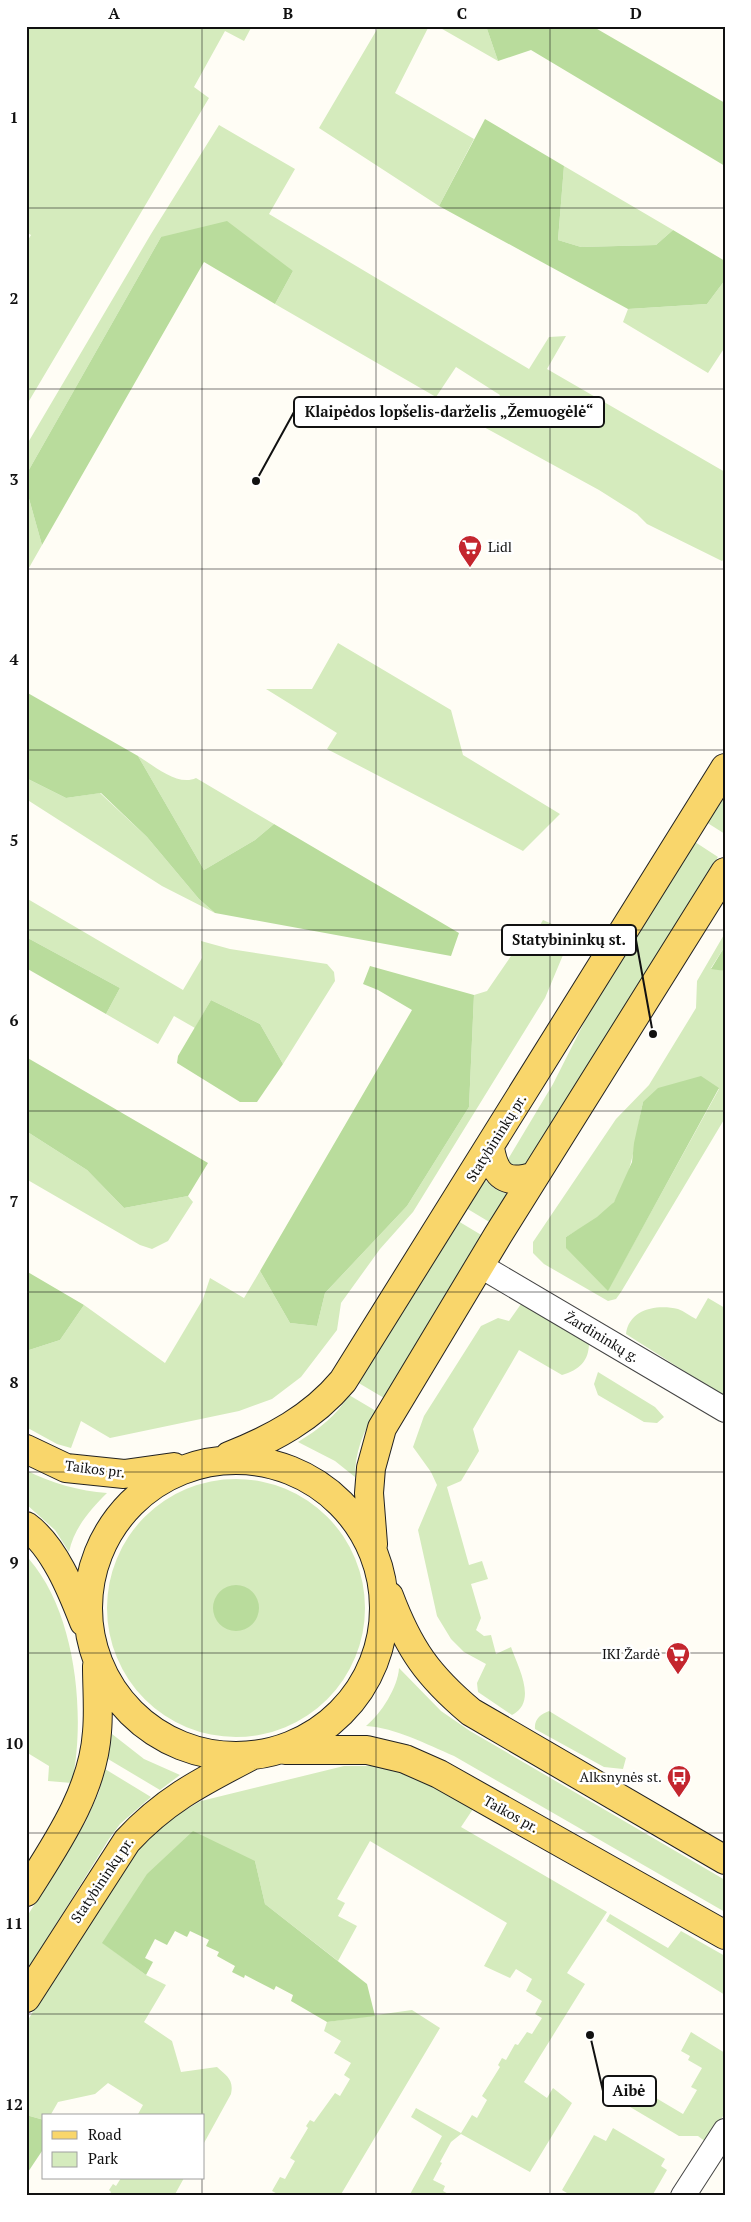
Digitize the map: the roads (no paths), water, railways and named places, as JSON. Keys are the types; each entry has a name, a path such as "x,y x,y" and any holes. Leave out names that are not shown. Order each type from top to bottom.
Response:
{"main road":[{"name":"Statybininkų pr.","path":"208,1462 267,1441 310,1414 329,1398 358,1359 725,768"},
{"path":"374,1553 369,1493 371,1468 382,1428 480,1265 725,872"},
{"path":"490,1148 493,1166 500,1175 520,1180 535,1176"},
{"name":"Taikos pr.","path":"26,1449 66,1468 124,1474 208,1462"},
{"path":"90,1635 87,1607 90,1580 98,1553 110,1528 127,1506 148,1488 172,1474 208,1462 258,1461 276,1464 301,1474 325,1488 345,1506 362,1528 374,1553 382,1579 405,1636 426,1669 447,1692 471,1712 725,1860"},
{"path":"26,1526 33,1530 69,1585 90,1635 97,1662 110,1687 126,1709 147,1727 171,1742 206,1753 224,1756 252,1756 280,1750 305,1739 328,1724 348,1706 364,1684 375,1659 382,1633 385,1606 382,1579"},
{"path":"26,1892 61,1837 86,1784 97,1732 97,1662"},
{"name":"Taikos pr.","path":"280,1750 366,1750 405,1759 439,1774 725,1935"},
{"name":"Statybininkų pr.","path":"26,1998 126,1840 169,1801 252,1756"}],"street":[{"name":"Žardininkų g.","path":"480,1265 725,1410"},
{"path":"683,2196 725,2131"}],"place":[{"name":"Klaipėdos lopšelis-darželis „Žemuogėlė“","path":"256,481"},
{"name":"Lidl","path":"470,568"},
{"name":"Statybininkų st.","path":"653,1034"},
{"name":"IKI Žardė","path":"678,1675"},
{"name":"Alksnynės st.","path":"679,1798"},
{"name":"Aibė","path":"590,2035"}]}
